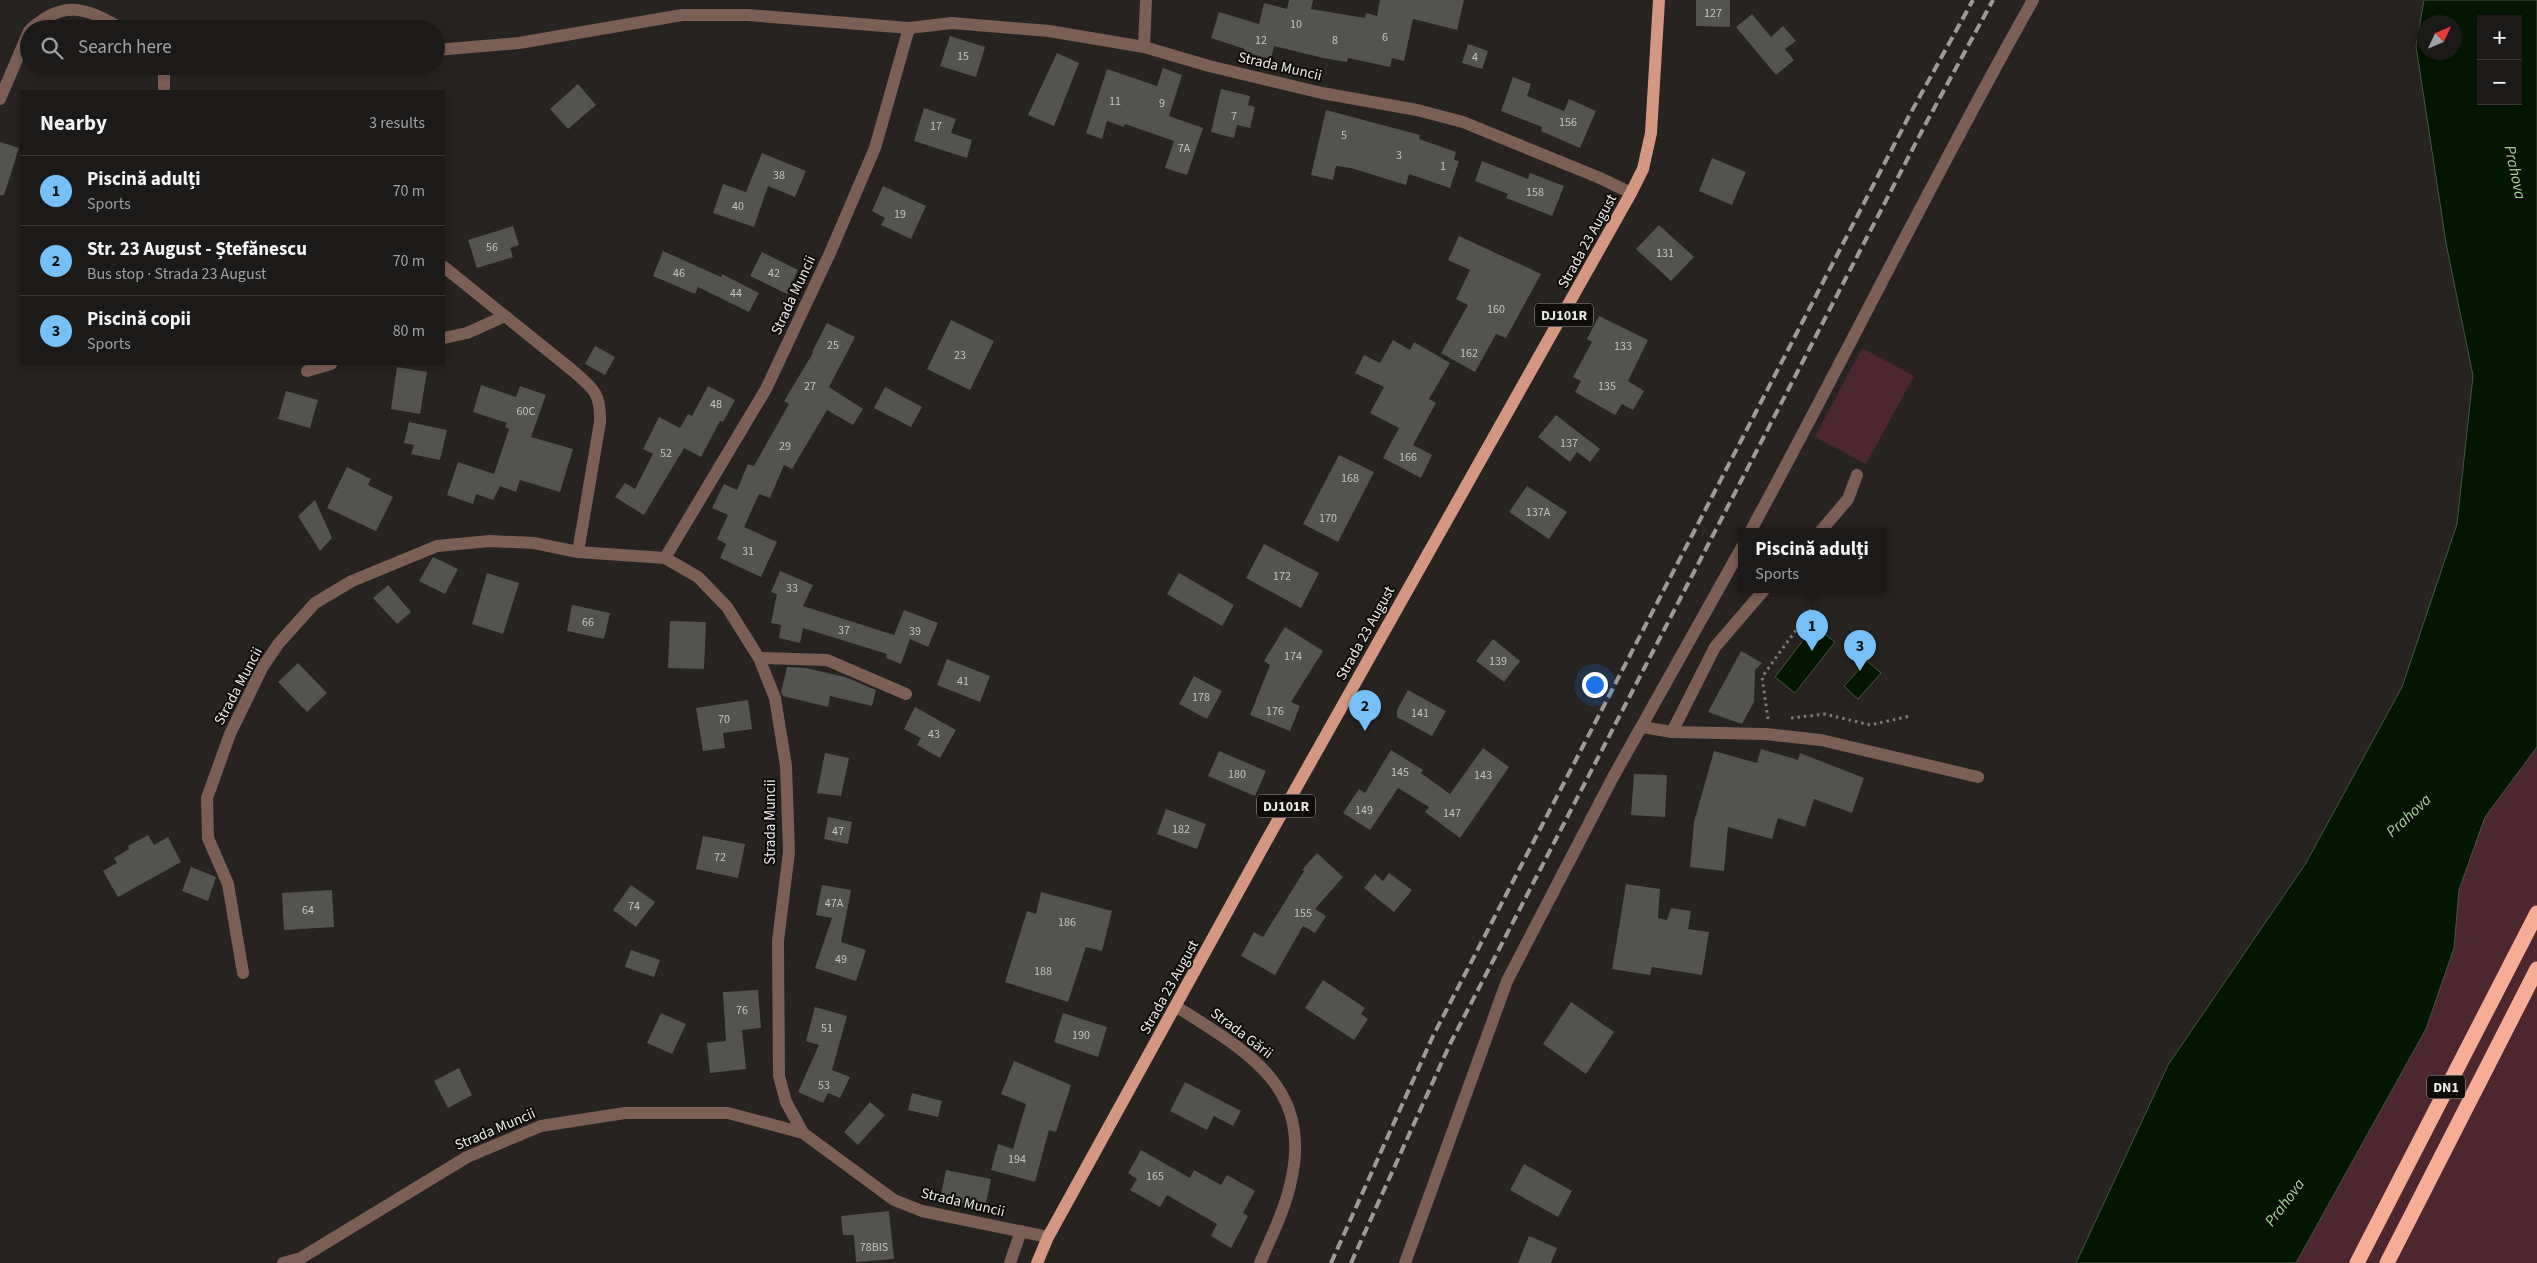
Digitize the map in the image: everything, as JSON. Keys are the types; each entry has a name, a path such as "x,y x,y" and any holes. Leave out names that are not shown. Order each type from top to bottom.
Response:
{"highway":[{"name":"DN1","path":"2358,1263 2537,913"},
{"name":"DN1","path":"2387,1263 2537,970"}],"main road":[{"name":"Strada 23 August","path":"1037,1263 1048,1237 1177,1007 1264,845 1643,169 1651,133 1659,0"}],"street":[{"path":"1144,47 1146,0"},
{"path":"1752,528 1865,316 1968,114 2033,0"},
{"path":"39,20 58,7 79,6 105,20"},
{"name":"Strada Muncii","path":"445,49 519,43 682,15 748,15 909,28 952,23 1049,31 1144,47 1209,66 1322,94 1417,110 1463,122 1591,174 1631,193"},
{"name":"Strada Muncii","path":"665,558 766,389 830,253 875,148 909,28"},
{"path":"0,99 20,53"},
{"path":"164,75 164,90"},
{"path":"445,268 593,388 600,403 600,422 578,552"},
{"path":"445,338 467,333 505,316"},
{"path":"307,371 328,365"},
{"path":"1823,528 1848,499 1857,475"},
{"name":"Strada Muncii","path":"243,973 228,884 208,838 206,798 230,734 262,668 279,643 316,603 352,581 437,546 490,541 534,543 578,552 665,558 698,577 727,606 759,658 775,698 786,766 790,852 778,941 780,1076 786,1102 803,1133"},
{"path":"1405,1263 1507,981 1612,779 1738,554"},
{"path":"1672,732 1715,647 1761,593"},
{"path":"759,658 828,660 906,694"},
{"path":"1642,727 1672,732 1765,734 1821,740 1978,777"},
{"name":"Strada Gării","path":"1177,1007 1223,1036 1261,1066 1278,1085 1292,1115 1296,1135 1291,1182 1283,1208 1260,1263"},
{"name":"Strada Muncii","path":"283,1263 301,1258 466,1157 541,1126 625,1113 728,1113 803,1133 894,1200 922,1211 1048,1237"},
{"path":"1010,1263 1021,1231"}],"path":[{"path":"1765,734 1768,720 1762,677 1812,608"},
{"path":"1787,718 1824,714 1870,725 1910,716"},
{"path":"1768,720 1778,719"}],"shaded area":[{"path":"1862,348 1914,376 1866,464 1815,437"},
{"path":"2537,747 2537,1263 2296,1263 2426,1029 2454,948 2459,890 2485,817"}],"water":[{"name":"Prahova","path":"2424,0 2537,0 2537,747 2485,817 2459,890 2454,948 2426,1029 2296,1263 2076,1263 2168,1065 2306,863 2402,687 2457,524 2473,376 2446,243 2418,60 2462,60 2462,15 2421,15"},
{"path":"1814,626 1835,642 1795,693 1775,677"},
{"path":"1867,661 1881,673 1858,699 1844,686"}],"building":[{"path":"1289,0 1313,0 1311,9 1365,18 1366,13 1377,16 1380,0 1464,0 1457,30 1413,19 1404,61 1392,58 1390,67 1348,58 1347,62 1323,58 1274,46 1271,59 1244,52 1245,49 1211,38 1219,12 1259,24 1264,3 1287,9"},
{"path":"1696,0 1730,0 1730,27 1696,26"},
{"path":"1752,14 1771,37 1783,26 1796,41 1785,49 1794,60 1776,75 1736,27"},
{"path":"950,36 985,47 976,77 940,66"},
{"path":"1468,44 1488,51 1482,69 1462,63"},
{"path":"1057,53 1079,63 1054,126 1028,115"},
{"path":"1163,68 1182,75 1169,116 1203,128 1187,175 1165,168 1174,141 1125,124 1124,127 1107,121 1102,139 1086,133 1107,69 1157,86"},
{"path":"1513,77 1531,84 1527,96 1564,111 1569,99 1596,111 1580,148 1541,131 1542,127 1501,111"},
{"path":"578,84 596,105 568,129 550,109"},
{"path":"1221,89 1250,96 1248,105 1255,107 1250,128 1237,125 1234,138 1211,132"},
{"path":"924,108 956,119 951,133 972,140 967,158 914,141"},
{"path":"1326,110 1420,135 1419,139 1456,152 1454,160 1459,161 1450,188 1409,174 1406,185 1351,168 1336,166 1333,180 1311,175"},
{"path":"0,142 19,148 4,195 0,195"},
{"path":"762,153 806,171 795,197 768,186 754,227 713,213 723,184 746,192"},
{"path":"1712,158 1746,172 1732,205 1699,191"},
{"path":"1482,161 1528,179 1530,173 1564,186 1552,216 1506,198 1508,194 1475,181"},
{"path":"883,186 926,206 911,239 881,225 885,218 872,211"},
{"path":"1659,225 1694,257 1671,281 1636,249"},
{"path":"513,226 519,245 510,248 513,257 477,268 468,240"},
{"path":"1459,236 1541,274 1506,338 1496,334 1475,372 1441,353 1468,305 1456,299 1470,270 1448,260"},
{"path":"663,251 721,277 722,274 759,293 749,312 698,287 695,294 653,276"},
{"path":"762,252 798,270 787,294 750,276"},
{"path":"1599,316 1648,340 1628,381 1644,391 1633,410 1622,404 1615,415 1575,392 1581,381 1573,377 1592,342 1587,339"},
{"path":"951,320 994,341 970,390 927,369"},
{"path":"827,323 855,337 829,387 863,409 853,425 827,410 792,469 784,465 770,498 759,494 744,527 777,542 761,577 720,558 726,544 717,539 728,515 712,508 724,484 737,490 748,464 754,466 789,404 784,401 813,353"},
{"path":"1393,340 1410,350 1414,342 1450,363 1429,399 1436,403 1413,445 1432,455 1421,478 1383,458 1399,428 1370,413 1384,387 1355,373 1364,355 1380,363"},
{"path":"595,346 615,357 605,375 585,364"},
{"path":"397,367 427,372 420,414 391,409"},
{"path":"481,385 516,397 520,386 546,395 531,437 573,449 560,492 520,480 516,492 500,486 493,500 476,494 473,504 447,495 458,462 494,474 509,429 505,427 507,423 473,412"},
{"path":"708,386 735,400 723,422 720,421 701,457 684,448 644,515 615,497 625,483 635,489 653,454 643,449 659,417 680,428 688,414 692,416"},
{"path":"885,387 922,407 911,427 874,408"},
{"path":"286,391 318,400 310,428 278,419"},
{"path":"1556,415 1600,449 1590,462 1577,452 1570,462 1538,437"},
{"path":"409,422 447,430 440,460 411,454 414,445 404,443"},
{"path":"1339,455 1374,472 1338,542 1303,524"},
{"path":"347,467 371,479 368,485 393,497 376,531 327,508"},
{"path":"1527,486 1567,512 1549,539 1509,512"},
{"path":"315,500 332,538 320,551 298,516"},
{"path":"1264,544 1319,573 1301,608 1246,578"},
{"path":"433,557 458,569 445,594 419,581"},
{"path":"780,571 813,585 803,606 894,635 904,610 938,623 928,647 910,639 901,664 886,658 887,654 803,628 800,643 779,638 781,625 771,623 777,594 771,592"},
{"path":"487,573 519,583 503,634 472,624"},
{"path":"1179,573 1234,605 1222,626 1167,594"},
{"path":"388,585 411,612 397,624 373,598"},
{"path":"572,605 610,613 604,639 567,631"},
{"path":"670,621 706,622 704,669 668,668"},
{"path":"1285,627 1323,651 1291,702 1300,706 1290,731 1250,715 1270,665 1264,661"},
{"path":"1493,639 1520,661 1504,682 1476,661"},
{"path":"1741,651 1762,663 1755,670 1754,702 1742,724 1708,712"},
{"path":"947,659 990,676 980,702 937,685"},
{"path":"298,663 327,693 307,712 278,682"},
{"path":"787,667 806,668 845,677 876,690 872,706 830,696 828,707 783,696 781,692"},
{"path":"1194,676 1222,691 1207,719 1179,704"},
{"path":"1408,690 1446,711 1432,736 1397,717 1397,710"},
{"path":"748,700 752,729 723,733 725,748 703,751 696,708"},
{"path":"915,707 956,730 940,758 917,745 921,738 904,729"},
{"path":"1483,748 1509,767 1460,838 1425,812 1429,807 1398,788 1370,830 1343,813 1359,789 1365,793 1391,750 1423,770 1421,773 1450,794"},
{"path":"1761,749 1798,760 1800,753 1864,778 1852,813 1814,799 1805,827 1778,818 1772,839 1728,827 1724,871 1690,867 1694,822 1714,751 1757,763"},
{"path":"1219,751 1266,771 1255,796 1208,776"},
{"path":"825,753 849,758 841,796 817,793"},
{"path":"1634,774 1667,775 1665,817 1631,815"},
{"path":"1166,809 1206,824 1197,849 1157,834"},
{"path":"828,817 852,822 848,844 824,839"},
{"path":"148,835 154,845 168,837 181,862 118,897 103,871 117,863 114,858 129,849 128,846"},
{"path":"703,836 745,844 738,878 696,869"},
{"path":"1317,853 1343,877 1315,909 1326,916 1315,933 1303,926 1275,975 1241,956 1254,932 1263,937 1304,871 1302,870"},
{"path":"191,867 216,877 208,901 182,891"},
{"path":"1389,873 1412,890 1394,912 1364,888 1375,874 1383,881"},
{"path":"1626,884 1660,889 1658,918 1667,920 1671,908 1691,911 1688,929 1709,932 1702,975 1652,967 1650,975 1612,969"},
{"path":"631,885 655,902 636,927 613,910"},
{"path":"822,885 851,890 841,942 866,950 856,981 815,968 832,918 816,915"},
{"path":"332,890 334,927 284,930 282,893"},
{"path":"1041,892 1112,911 1102,951 1086,947 1068,1002 1005,982 1027,911 1036,914"},
{"path":"631,950 660,960 654,977 625,967"},
{"path":"1323,980 1365,1008 1361,1014 1368,1019 1354,1040 1305,1008"},
{"path":"758,990 761,1028 742,1030 746,1069 710,1073 707,1043 726,1041 723,992"},
{"path":"1571,1002 1614,1032 1586,1074 1543,1044"},
{"path":"815,1007 847,1016 832,1070 850,1077 840,1098 828,1093 823,1103 798,1092 819,1045 806,1041"},
{"path":"661,1013 686,1024 672,1054 647,1043"},
{"path":"1063,1013 1107,1027 1098,1057 1054,1042"},
{"path":"1014,1061 1071,1085 1056,1132 1049,1130 1035,1182 991,1170 998,1144 1013,1149 1026,1104 1001,1094"},
{"path":"459,1068 472,1095 448,1108 434,1081"},
{"path":"1185,1082 1241,1111 1233,1126 1214,1116 1207,1130 1170,1111"},
{"path":"912,1093 942,1101 938,1117 908,1110"},
{"path":"870,1102 885,1115 858,1145 844,1132"},
{"path":"1141,1150 1190,1178 1194,1170 1221,1185 1227,1175 1255,1191 1243,1213 1248,1216 1231,1248 1211,1236 1217,1224 1167,1195 1160,1207 1130,1190 1137,1179 1128,1173"},
{"path":"1524,1164 1572,1191 1558,1217 1510,1190"},
{"path":"946,1170 991,1179 985,1208 940,1199"},
{"path":"889,1211 894,1259 856,1262 854,1235 843,1235 841,1216"},
{"path":"1529,1236 1557,1248 1551,1263 1518,1263"}],"railway":[{"path":"1331,1263 1433,1036 1909,116 1973,0"},
{"path":"1351,1263 1450,1044 1925,125 1993,0"}],"place":[{"name":"Piscină adulți","path":"1812,651"},
{"name":"Piscină copii","path":"1860,671"},
{"name":"Str. 23 August - Ștefănescu","path":"1365,731"}]}
